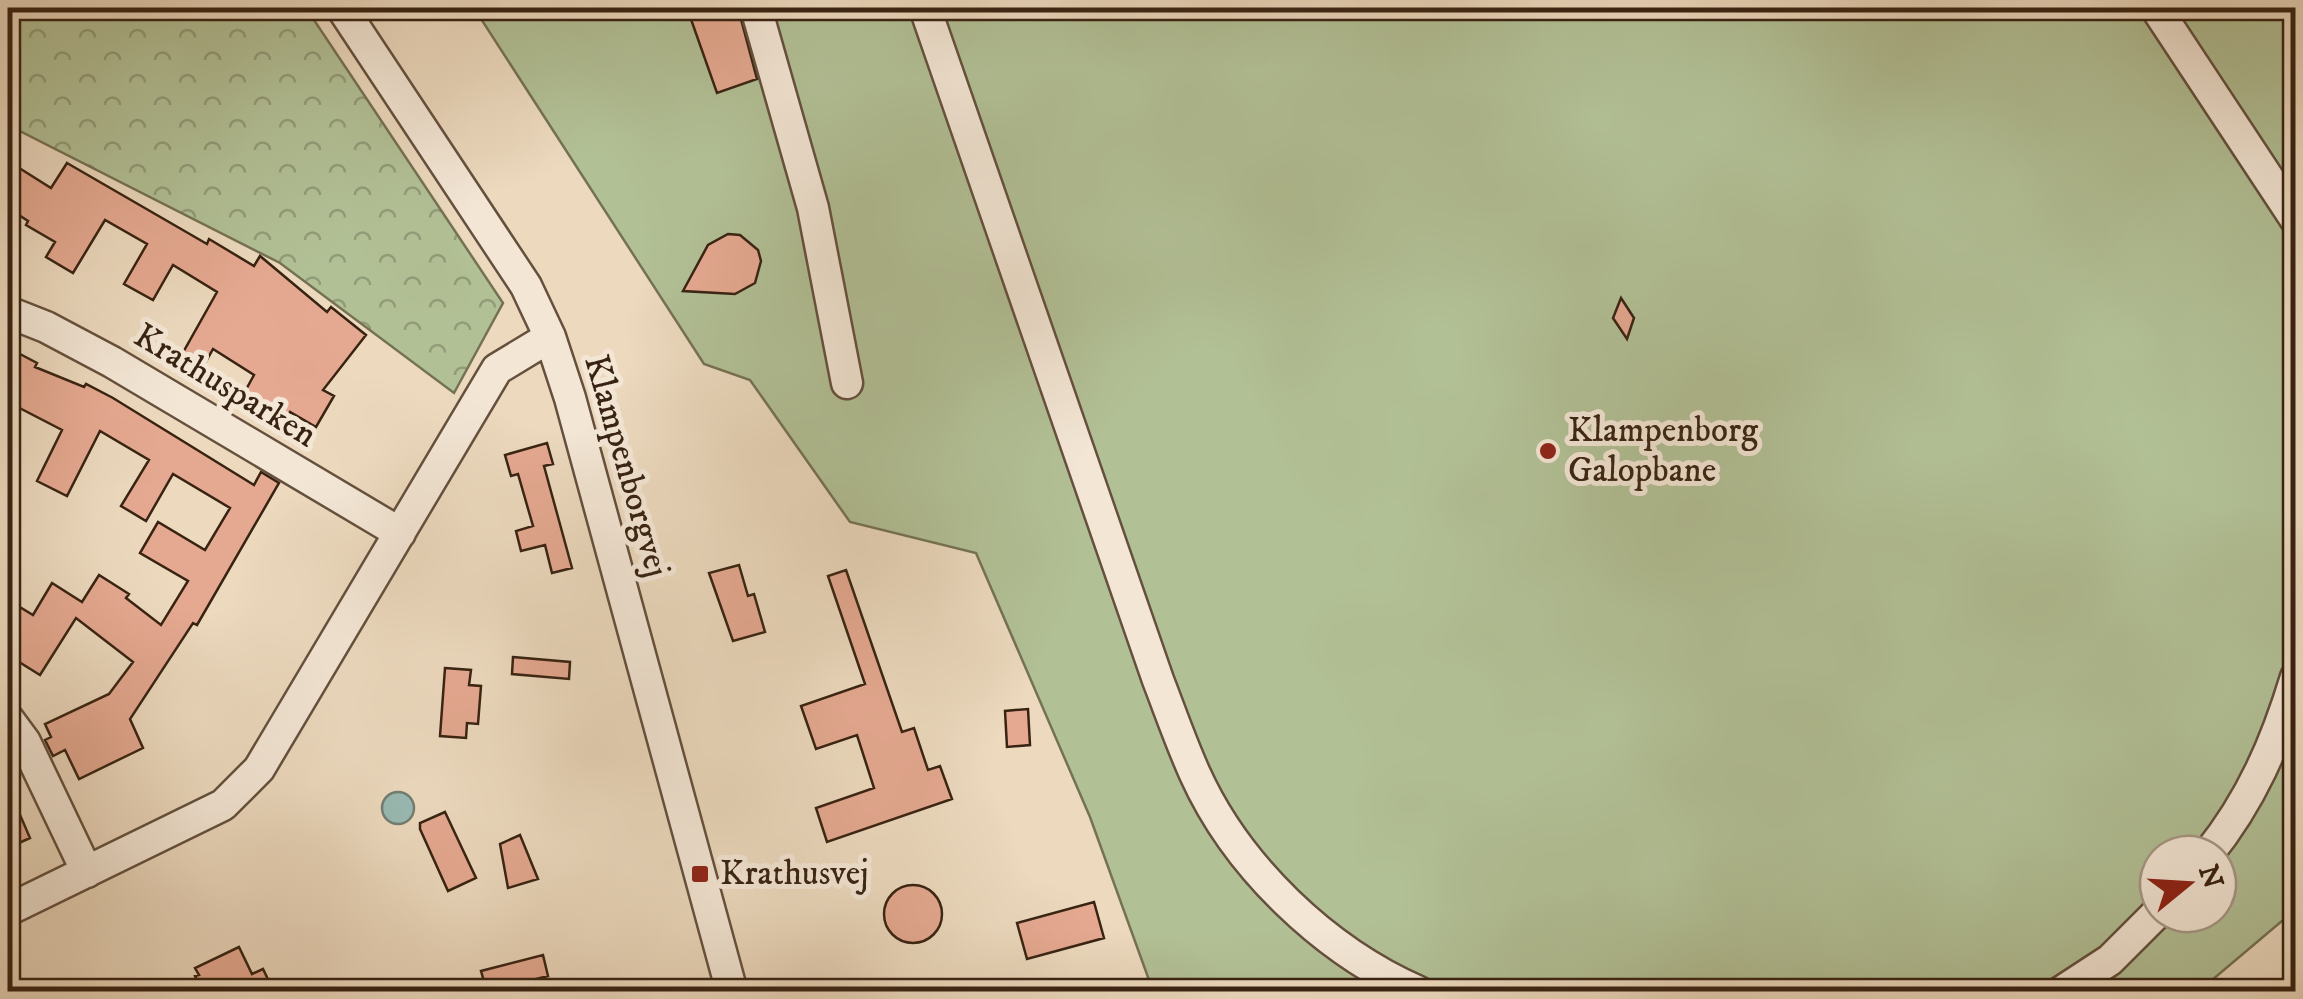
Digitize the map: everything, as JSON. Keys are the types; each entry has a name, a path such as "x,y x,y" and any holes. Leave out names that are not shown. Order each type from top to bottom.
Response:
{"street":[{"name":"Klampenborgvej","path":"342,8 494,234 526,286 550,337 732,992"},
{"path":"756,8 813,208 847,382"},
{"path":"925,8 1158,680 1196,775 1225,827 1284,896 1325,934 1418,992"},
{"path":"2156,8 2296,220"},
{"name":"Krathusparken","path":"8,312 112,362 400,533"},
{"path":"8,910 223,805 259,769 498,369 550,337"},
{"path":"2223,834 2259,776 2278,735 2296,677"},
{"path":"8,719 25,742 87,872"},
{"path":"2061,992 2110,960 2138,932"}],"green space":[{"path":"8,8 306,8 503,303 454,393 280,263 8,125"},
{"name":"Klampenborg Galopbane","path":"474,8 2295,8 2295,910 2199,991 1153,991 1090,817 976,553 850,522 750,380 704,364"}],"water":[{"path":"398,792 410,796 414,808 410,820 398,824 386,820 382,808 386,796"}],"building":[{"path":"687,8 738,8 757,79 717,93"},
{"path":"67,163 207,244 209,239 254,266 260,256 327,312 331,307 366,335 323,390 334,396 316,427 290,412 285,420 243,395 254,375 213,349 198,376 176,365 217,292 173,265 153,300 124,284 147,244 105,220 73,273 46,257 55,242 26,225 28,221 8,208 8,180 16,166 51,188"},
{"path":"728,234 740,235 758,250 761,261 755,283 735,294 683,291 708,245"},
{"path":"1621,298 1634,318 1627,339 1613,318"},
{"path":"20,354 37,363 35,367 84,387 86,384 113,398 254,485 261,472 279,483 197,625 193,623 130,719 143,748 79,779 65,750 53,756 45,740 51,737 45,724 109,694 133,662 76,618 40,675 8,655 14,644 8,640 8,622 18,606 33,615 52,583 82,602 99,575 129,594 126,598 161,625 188,581 140,553 158,522 205,550 230,508 173,474 146,521 121,506 149,460 100,431 67,496 37,481 62,430 8,402 8,379"},
{"path":"547,443 553,464 544,466 572,568 552,573 545,545 521,551 516,531 533,526 518,474 511,476 505,455"},
{"path":"739,565 748,596 754,594 765,632 733,641 709,573"},
{"path":"846,570 902,732 914,728 928,770 940,766 952,799 827,842 816,808 874,788 857,735 816,749 801,706 865,684 828,576"},
{"path":"513,657 570,662 569,679 512,674"},
{"path":"445,668 471,670 469,685 481,686 478,724 467,723 466,738 440,736"},
{"path":"1028,709 1030,745 1007,747 1005,711"},
{"path":"8,787 30,838 8,848"},
{"path":"445,812 476,878 448,891 420,829 420,823"},
{"path":"520,835 538,879 508,888 500,844"},
{"path":"913,885 934,893 942,914 934,935 913,943 892,935 884,914 892,893"},
{"path":"1094,902 1104,938 1027,959 1017,923"},
{"path":"239,947 252,974 263,969 274,992 202,992 195,968"},
{"path":"543,955 548,976 508,986 510,992 487,992 481,971"}],"place":[{"name":"Klampenborg Galopbane","path":"1548,451"},
{"name":"Krathusvej","path":"700,874"}]}
